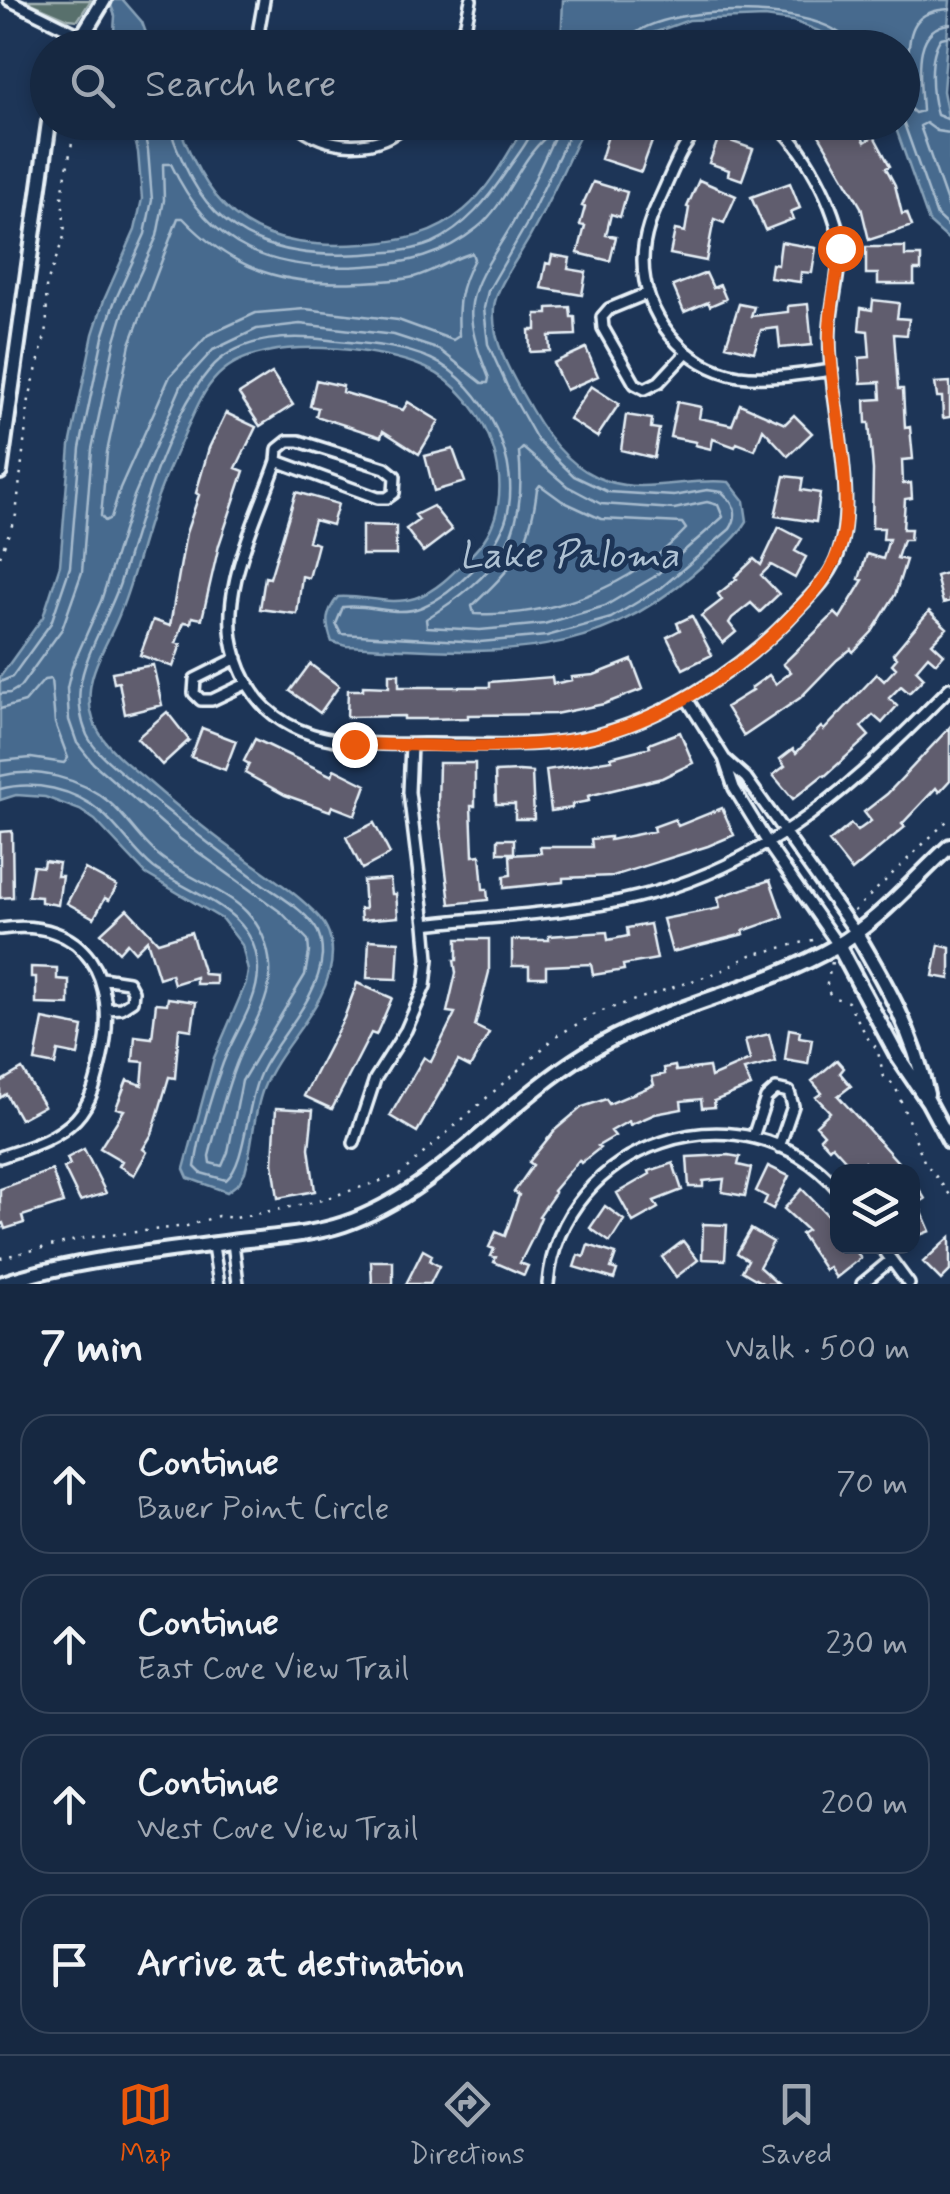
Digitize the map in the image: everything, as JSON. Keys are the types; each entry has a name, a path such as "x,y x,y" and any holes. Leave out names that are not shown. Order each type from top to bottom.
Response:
{"main road":[{"path":"85,30 104,0"},
{"path":"0,472 46,140"},
{"path":"0,1284 86,1264 343,1224 391,1202 444,1166 546,1078 588,1052 630,1028 794,968 831,943 856,933 950,846"},
{"path":"856,933 894,996 917,1050 928,1101"},
{"path":"831,943 950,1142"}],"street":[{"path":"9,0 59,30"},
{"path":"259,30 264,0"},
{"path":"463,30 471,0"},
{"path":"326,140 346,145 380,140"},
{"path":"690,140 651,218 643,261 648,293 658,319 699,361 735,375 774,376 832,370"},
{"path":"277,461 378,498 394,493 395,476 385,468 299,441 288,441 278,449 231,594 231,628 236,658 248,684 282,722 312,738 354,744 569,741 610,730 687,699 766,643 829,575 844,534 845,506 829,344 839,233 832,212 790,140"},
{"path":"648,293 608,309 602,317 602,328 635,384 645,389 658,382 687,352"},
{"path":"236,658 195,679 194,693 206,702 248,684"},
{"path":"426,924 635,898 719,870 818,811 870,769 950,688"},
{"path":"687,699 724,758 734,788 831,943"},
{"path":"354,1143 374,1079 412,1021 426,986 426,924 409,792 410,744"},
{"path":"724,758 746,778 856,933"},
{"path":"0,929 19,926 48,931 75,944 100,974 108,1010 94,1091 76,1119 53,1137 0,1157"},
{"path":"100,974 128,982 132,992 132,1001 108,1010"},
{"path":"753,1137 766,1098 776,1088 789,1092 793,1106 780,1147"},
{"path":"548,1284 556,1242 565,1222 600,1178 643,1148 678,1136 713,1133 753,1137 809,1162 830,1182"},
{"path":"232,1242 238,1284"},
{"path":"213,1246 219,1284"},
{"path":"887,1254 909,1284"},
{"path":"862,1284 891,1260"}],"path":[{"path":"0,556 16,515 29,399 47,328 46,286 64,234 62,195 73,140"},
{"path":"846,919 950,818"},
{"path":"0,1258 84,1238 188,1226 218,1216 235,1218 316,1202 399,1175 558,1035 600,1012 719,972 751,954 819,939 831,943 833,964 826,988 832,997 848,1002 877,1048 884,1077 895,1086 924,1161 950,1195"}],"green space":[{"path":"24,0 91,0 78,20"}],"water":[{"path":"109,0 123,0 145,30 114,30 115,16"},
{"path":"563,0 950,0 943,91 950,128 950,241 929,222 900,140 920,140 920,30 816,30 793,21 765,17 689,20 661,30 562,30"},
{"name":"Lake Paloma","path":"135,140 185,140 207,184 245,223 269,235 328,245 391,241 441,226 482,191 516,140 578,140 496,300 494,321 505,360 545,431 583,469 622,485 729,482 744,501 747,521 722,549 652,604 611,626 570,640 486,651 346,646 332,642 328,629 329,613 338,597 396,601 423,595 462,565 490,529 498,504 499,477 494,450 483,424 468,401 426,368 352,350 294,348 267,352 243,359 212,382 194,412 158,497 126,597 95,669 90,705 99,732 116,753 196,822 302,901 322,921 330,938 330,971 324,989 271,1072 260,1099 245,1172 227,1192 188,1178 184,1169 214,1058 246,983 248,971 242,945 222,919 146,874 95,820 80,810 45,797 16,795 0,800 0,677 43,617 60,565 70,446 93,334 135,230 142,199"}],"building":[{"path":"607,140 653,140 641,172 601,159"},
{"path":"718,140 753,149 742,180 709,163"},
{"path":"822,140 876,140 890,166 886,168 902,214 907,213 912,226 869,240 861,207"},
{"path":"699,180 736,196 724,223 714,219 706,261 670,254 675,230 685,232 687,207"},
{"path":"593,182 627,192 620,217 611,214 606,235 616,237 610,261 578,253 585,226 580,225 585,207 582,206"},
{"path":"790,183 800,208 790,212 793,219 765,230 751,197"},
{"path":"781,242 816,248 812,273 801,272 800,282 770,278 772,264 778,265"},
{"path":"866,247 905,247 905,256 921,256 921,270 914,270 914,284 878,284 878,274 866,274"},
{"path":"552,255 570,258 568,269 586,272 582,295 541,288 546,263 550,264"},
{"path":"706,273 713,288 720,285 726,299 684,312 673,286"},
{"path":"873,300 899,303 897,318 909,319 907,335 894,334 898,389 903,389 905,428 910,427 913,459 902,460 903,484 911,483 912,498 905,499 903,529 911,529 910,540 903,540 897,558 906,560 895,595 872,632 853,652 851,649 837,660 800,698 744,736 726,707 769,675 776,684 791,672 783,664 835,613 840,618 863,580 859,579 867,554 883,559 889,539 883,539 884,528 872,528 873,470 865,400 881,399 880,382 861,383 859,358 870,357 868,331 859,330 861,308 872,310"},
{"path":"739,304 754,307 751,316 788,312 788,306 808,304 812,345 780,348 778,328 761,330 754,352 726,345"},
{"path":"570,307 576,335 549,336 550,351 530,352 529,330 536,330 536,314 548,314 548,308"},
{"path":"586,348 598,376 566,390 553,363"},
{"path":"272,373 293,405 260,426 239,394"},
{"path":"316,380 343,386 342,392 403,410 408,402 439,421 419,454 383,431 381,437 316,416 318,408 310,406"},
{"path":"950,382 950,417 943,418 942,397 937,397 935,383"},
{"path":"591,386 619,404 597,437 569,419"},
{"path":"677,402 701,407 699,418 732,425 740,404 785,424 794,415 812,433 788,456 763,429 755,450 713,439 711,449 670,437"},
{"path":"226,413 256,427 236,468 244,471 219,545 202,619 192,617 191,623 184,622 173,667 140,655 153,620 170,626 186,533 199,495 196,493 209,448"},
{"path":"626,415 652,419 651,428 659,429 654,458 621,450"},
{"path":"453,449 465,482 434,491 425,456"},
{"path":"784,476 803,478 801,490 820,493 816,522 775,516"},
{"path":"296,492 338,504 332,525 314,520 308,541 318,544 309,578 302,576 297,614 260,609 265,577 270,578"},
{"path":"433,506 452,530 423,552 406,529 419,520 415,515"},
{"path":"362,525 396,526 396,555 362,555"},
{"path":"779,527 802,539 795,551 806,557 795,578 771,565 761,575 779,594 760,612 751,603 732,618 729,623 736,632 723,643 701,616 722,600 718,594 754,559 761,565"},
{"path":"950,572 950,601 943,603 936,576"},
{"path":"929,611 947,628 932,643 944,654 936,663 928,656 916,670 924,678 909,693 901,686 889,698 897,706 882,723 873,715 861,727 869,736 793,799 773,775 785,766 780,759 793,749 796,753 821,727 824,730 877,674 884,681 896,668 892,664 897,658 893,654"},
{"path":"692,616 712,655 683,669 667,637 680,630 677,623"},
{"path":"632,660 643,689 604,704 555,714 427,719 347,717 348,690 389,687 389,674 399,674 399,687 490,687 490,682 552,677 553,684 594,675"},
{"path":"310,664 339,686 320,713 290,691"},
{"path":"153,665 162,705 125,714 119,682 114,683 112,672"},
{"path":"167,712 189,740 162,765 137,738"},
{"path":"950,727 950,780 939,792 936,788 902,824 905,827 852,871 829,842 851,824 857,831 871,821 864,812 887,794"},
{"path":"202,728 236,741 225,770 191,757"},
{"path":"680,732 693,763 662,778 588,796 589,801 572,804 572,808 551,811 546,770 612,760 611,757 650,747 649,744"},
{"path":"255,739 332,776 334,769 366,785 355,815 332,806 330,811 285,795 245,773 249,764 244,761"},
{"path":"439,763 475,763 475,806 471,806 473,856 480,855 488,900 450,904 438,806"},
{"path":"495,772 532,772 534,819 515,819 515,804 496,804"},
{"path":"722,808 734,835 708,846 613,876 563,878 563,882 504,888 504,876 511,875 510,855 541,853 540,847 592,847 591,839 610,840 654,831 653,827 675,819 678,826"},
{"path":"374,823 390,854 362,869 346,837"},
{"path":"12,831 13,897 0,898 0,832"},
{"path":"498,839 514,839 514,853 498,853"},
{"path":"44,861 59,863 57,876 62,876 58,905 28,896 33,866 43,867"},
{"path":"85,869 117,886 94,918 67,903"},
{"path":"390,879 398,917 361,920 360,909 365,909 363,881"},
{"path":"770,880 783,917 743,931 744,934 672,952 663,919 720,908 718,897"},
{"path":"127,909 158,942 191,932 204,974 216,975 216,984 196,984 196,977 174,984 171,974 159,978 147,940 135,952 127,943 119,952 101,933"},
{"path":"650,924 657,959 623,965 624,970 593,975 591,964 546,966 546,977 529,977 529,966 512,966 512,940 549,940 549,936 607,932 608,940 628,936 627,928"},
{"path":"457,939 489,939 489,972 475,1026 489,1033 470,1067 458,1061 417,1132 390,1116 424,1057 431,1062 455,1013 447,1012 456,973"},
{"path":"369,940 399,942 397,979 367,978"},
{"path":"939,945 950,948 950,979 933,976"},
{"path":"31,967 57,968 57,979 69,980 69,1005 36,1004 36,977 31,977"},
{"path":"357,983 392,998 376,1035 371,1033 332,1109 304,1096 344,1018"},
{"path":"168,998 196,1002 192,1030 179,1028 175,1078 169,1077 152,1134 143,1149 147,1152 134,1175 119,1166 122,1161 100,1148 124,1110 116,1108 127,1080 142,1085 144,1062 133,1061 135,1036 152,1038 156,1003 167,1004"},
{"path":"43,1019 83,1027 78,1055 58,1051 55,1065 35,1061"},
{"path":"789,1029 800,1031 799,1037 812,1039 808,1064 785,1060"},
{"path":"769,1034 776,1062 744,1070 751,1086 714,1101 715,1107 702,1108 701,1099 681,1101 682,1109 655,1114 630,1125 629,1121 611,1131 615,1136 581,1163 579,1160 553,1191 539,1216 520,1263 528,1266 524,1275 494,1262 494,1249 489,1247 496,1232 505,1236 519,1195 514,1192 533,1165 529,1162 555,1130 582,1107 606,1099 609,1104 654,1085 652,1077 665,1074 664,1068 675,1066 676,1071 709,1067 711,1077 750,1060 745,1040"},
{"path":"837,1060 844,1068 840,1073 851,1086 838,1096 900,1164 849,1164 832,1145 829,1148 816,1125 830,1112 816,1097 822,1093 812,1081"},
{"path":"22,1069 44,1106 20,1119 6,1094 0,1098 0,1082"},
{"path":"276,1108 313,1110 309,1148 315,1191 278,1198 273,1163"},
{"path":"84,1149 106,1193 80,1201 64,1168 70,1165 67,1158"},
{"path":"687,1157 740,1157 738,1165 751,1168 745,1196 722,1192 724,1179 703,1181 703,1187 689,1187"},
{"path":"673,1163 682,1190 654,1201 658,1208 633,1222 617,1193 650,1174 649,1171"},
{"path":"768,1166 789,1176 773,1209 764,1204 767,1197 756,1191"},
{"path":"52,1170 63,1203 22,1216 24,1223 5,1229 0,1224 0,1189"},
{"path":"802,1189 830,1218 830,1254 858,1254 861,1258 836,1278 829,1267 825,1270 801,1234 807,1230 784,1209"},
{"path":"605,1206 624,1220 610,1242 590,1228"},
{"path":"920,1208 930,1231 920,1235"},
{"path":"703,1224 727,1225 725,1260 702,1259"},
{"path":"751,1229 773,1242 759,1267 778,1284 764,1284 742,1271 748,1260 737,1253"},
{"path":"950,1237 950,1271 941,1280 923,1262"},
{"path":"683,1241 698,1260 676,1277 662,1257"},
{"path":"588,1245 616,1254 611,1268 617,1270 614,1279 574,1267 578,1255 584,1257"},
{"path":"423,1250 439,1266 430,1284 406,1284"},
{"path":"371,1261 393,1261 393,1284 372,1284"}],"route":[{"path":"354,744 569,741 610,730 687,699 766,643 829,575 844,534 845,506 829,344 840,248"}]}
